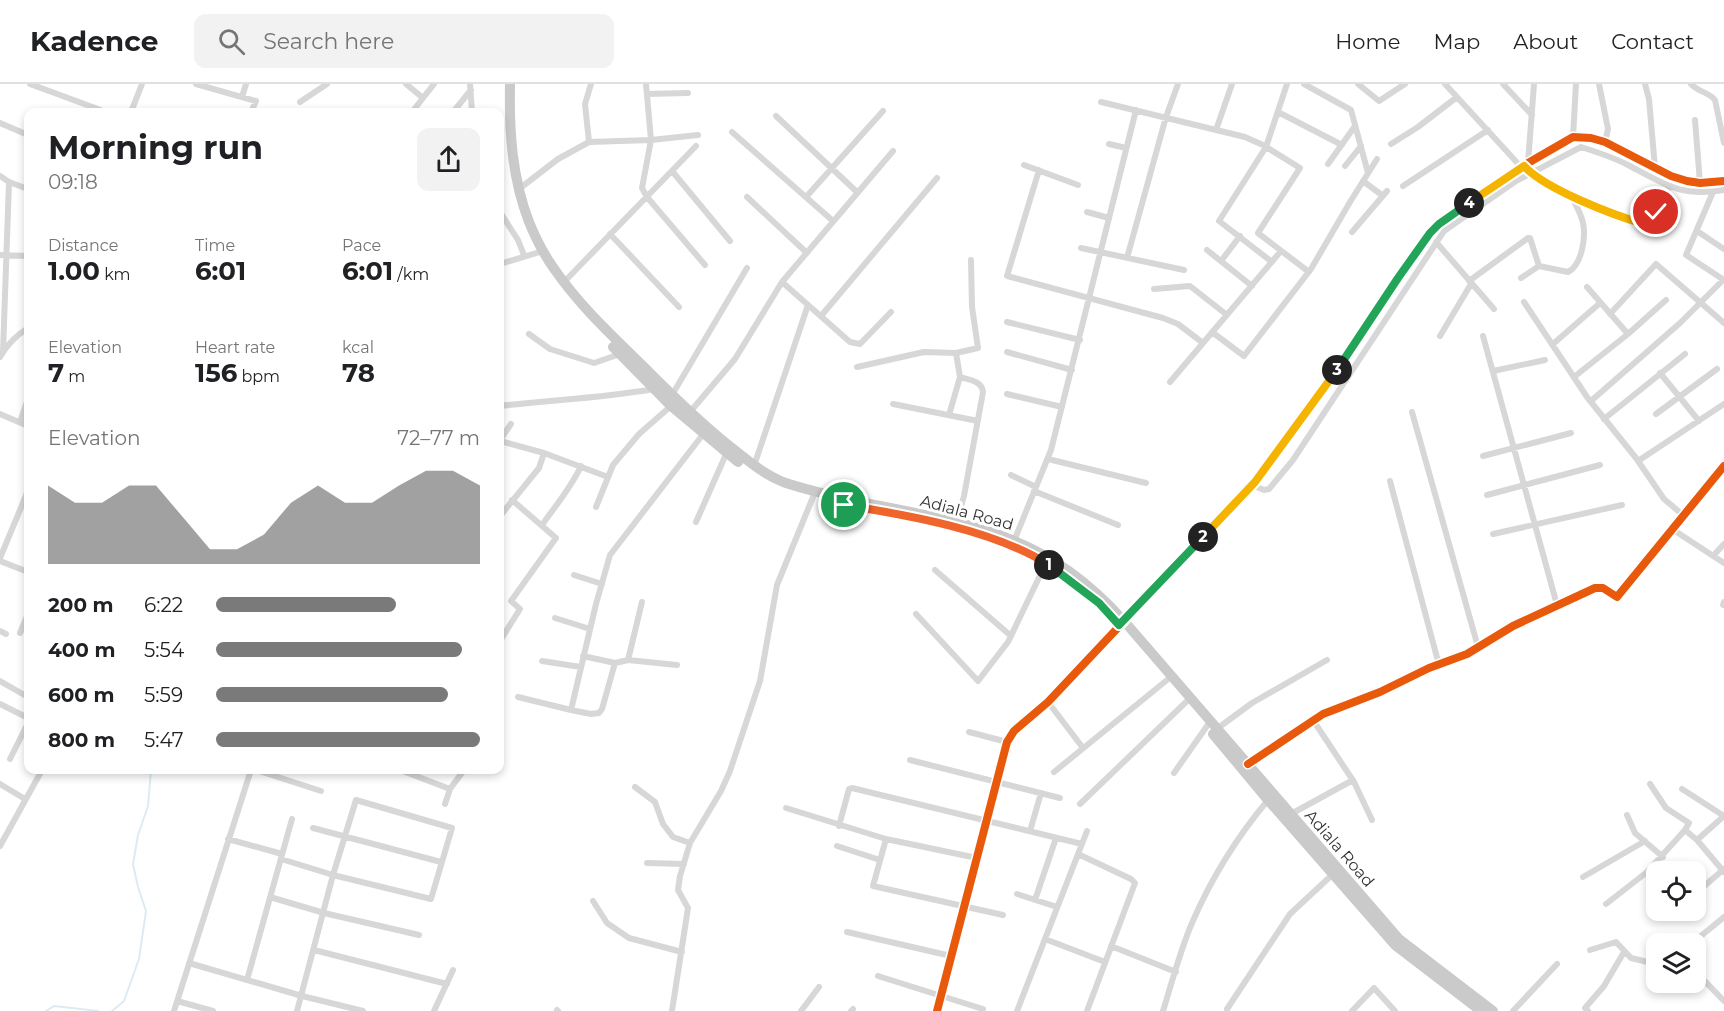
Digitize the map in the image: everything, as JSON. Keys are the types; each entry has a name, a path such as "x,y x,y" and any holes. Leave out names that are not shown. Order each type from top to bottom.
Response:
{"main road":[{"name":"Adiala Road","path":"503,108 504,84"},
{"name":"Adiala Road","path":"510,84 509,127 519,190 540,253 605,330 672,401 768,482 783,489 956,527 1013,543 1064,574 1121,623 1212,727 1268,801 1395,945 1481,1011"},
{"name":"Adiala Road","path":"504,136 508,170 515,200 550,274 620,354 655,389 690,412 706,431"},
{"name":"Adiala Road","path":"728,450 782,481 817,493 957,521 1046,555 1067,569 1103,598 1186,702 1248,764 1399,939 1493,1011"}],"street":[{"path":"30,84 95,108"},
{"path":"133,108 142,84"},
{"path":"196,84 256,101 253,108"},
{"path":"242,97 246,84"},
{"path":"300,102 327,84"},
{"path":"406,84 423,98"},
{"path":"415,108 434,84"},
{"path":"589,142 585,104 591,84"},
{"path":"646,84 651,140 642,188 647,197 705,265"},
{"path":"1128,258 1166,117 1178,84"},
{"path":"1216,130 1232,84"},
{"path":"1272,262 1219,220 1266,147 1287,84"},
{"path":"1304,84 1351,110 1368,173"},
{"path":"1358,84 1379,101 1405,84"},
{"path":"1445,84 1530,172 1571,195 1625,219 1644,224 1656,212 1669,187"},
{"path":"1503,84 1532,115"},
{"path":"1525,166 1534,84"},
{"path":"1573,137 1576,84"},
{"path":"1599,84 1608,129 1605,142"},
{"path":"1645,84 1649,99 1655,168"},
{"path":"1691,84 1716,100 1724,142"},
{"path":"456,108 471,87"},
{"path":"471,87 472,108"},
{"path":"647,94 688,93"},
{"path":"1391,144 1457,98"},
{"path":"1101,102 1245,137 1300,168 1258,233 1309,272"},
{"path":"1013,543 1048,459 1080,340 1136,110"},
{"path":"806,197 883,111"},
{"path":"1278,112 1342,145"},
{"path":"776,116 857,192"},
{"path":"1695,120 1700,183"},
{"path":"0,123 24,133"},
{"path":"1328,164 1355,126"},
{"path":"1403,186 1488,130"},
{"path":"732,132 833,221"},
{"path":"519,190 558,159 589,142 651,140 698,135"},
{"path":"937,1011 1007,742 1014,732 1048,702 1252,485 1335,373 1430,233 1450,216 1573,137 1605,142 1671,176 1700,183 1724,181"},
{"path":"1109,144 1126,148"},
{"path":"564,282 696,146"},
{"path":"1346,166 1361,146"},
{"path":"1252,485 1264,490 1269,489 1293,460 1444,231 1530,172 1581,147 1629,165 1669,187 1685,191 1724,190"},
{"path":"690,412 735,359 782,282 893,152"},
{"path":"1212,332 1244,356 1309,272 1377,159"},
{"path":"1024,165 1078,185"},
{"path":"1039,170 1007,276 1163,318 1178,324 1203,343"},
{"path":"672,171 730,241"},
{"path":"0,176 24,188"},
{"path":"821,316 937,178"},
{"path":"1352,232 1385,194 1363,181"},
{"path":"2,354 2,255 9,182"},
{"path":"1591,401 1680,323 1723,280 1686,255 1713,192"},
{"path":"1521,279 1539,266 1568,272 1574,267 1580,254 1584,234 1583,223 1571,195"},
{"path":"747,197 807,253"},
{"path":"1087,212 1109,218"},
{"path":"504,218 518,240 524,255"},
{"path":"1697,231 1722,246"},
{"path":"610,234 679,307"},
{"path":"1221,261 1240,236"},
{"path":"1440,336 1470,283 1528,238 1530,238 1539,266"},
{"path":"1436,242 1494,309"},
{"path":"1081,248 1184,270"},
{"path":"1206,250 1252,286"},
{"path":"1170,382 1281,251"},
{"path":"504,262 524,255 540,253"},
{"path":"2,255 24,256"},
{"path":"857,367 924,352 956,353 978,348 972,307 971,260"},
{"path":"1610,314 1656,264 1724,323"},
{"path":"596,507 613,465 639,434 672,401 747,268"},
{"path":"782,282 855,344 860,344 891,312"},
{"path":"1154,289 1190,286 1227,315"},
{"path":"1587,287 1628,334"},
{"path":"1574,377 1666,300"},
{"path":"1524,302 1604,419 1638,461 1664,499 1683,515"},
{"path":"1553,344 1600,303"},
{"path":"754,466 808,305"},
{"path":"1007,322 1080,340"},
{"path":"2,354 24,330"},
{"path":"529,334 550,349 594,363 620,354"},
{"path":"1483,336 1557,605"},
{"path":"1007,352 1072,370"},
{"path":"949,415 960,377 956,353"},
{"path":"1604,419 1685,354"},
{"path":"1492,372 1545,360"},
{"path":"1656,414 1717,369"},
{"path":"1660,373 1699,421"},
{"path":"957,521 978,421 982,387 978,383 960,377"},
{"path":"504,406 611,396 655,389"},
{"path":"1007,394 1062,407"},
{"path":"1638,461 1724,404"},
{"path":"893,405 978,421"},
{"path":"20,422 24,410"},
{"path":"1412,412 1478,647"},
{"path":"0,414 24,424"},
{"path":"504,434 511,424"},
{"path":"571,710 610,555 706,431"},
{"path":"1483,456 1571,433"},
{"path":"504,441 544,453 608,477"},
{"path":"696,522 728,450"},
{"path":"504,511 539,468 544,453"},
{"path":"1048,459 1146,483"},
{"path":"1487,495 1600,465"},
{"path":"542,525 571,487 581,466"},
{"path":"1248,764 1323,714 1467,654 1513,626 1557,605 1595,588 1603,588 1617,597 1724,466"},
{"path":"1011,475 1035,489 1118,525"},
{"path":"1390,481 1439,665"},
{"path":"672,1011 688,908 678,890 680,876 690,843 722,791 730,771 760,681 777,585 813,497"},
{"path":"24,500 0,560 24,570"},
{"path":"504,635 520,609 511,601 556,538 512,500"},
{"path":"1493,534 1622,505"},
{"path":"1672,529 1724,563"},
{"path":"1713,556 1724,544"},
{"path":"916,614 978,681 1011,636 1046,563"},
{"path":"935,570 1011,636"},
{"path":"574,575 602,584"},
{"path":"628,660 642,602"},
{"path":"555,618 590,629"},
{"path":"20,633 24,624"},
{"path":"583,656 615,663 628,660 677,665"},
{"path":"1173,772 1212,727 1327,660"},
{"path":"542,661 581,667"},
{"path":"518,697 591,714 599,713 615,663"},
{"path":"1054,772 1167,680"},
{"path":"0,681 24,695"},
{"path":"1048,702 1083,748"},
{"path":"1080,804 1186,702"},
{"path":"0,704 24,719"},
{"path":"1313,720 1353,780 1372,820"},
{"path":"10,759 24,729"},
{"path":"969,732 1007,742"},
{"path":"910,760 1060,798"},
{"path":"0,846 40,774"},
{"path":"174,1011 249,774"},
{"path":"268,774 321,791"},
{"path":"411,774 450,789"},
{"path":"445,804 450,789 461,774"},
{"path":"1291,814 1353,780"},
{"path":"0,784 25,799"},
{"path":"1606,904 1647,873 1663,857 1689,823 1666,808 1650,784"},
{"path":"635,787 655,802 663,824 673,837 690,843"},
{"path":"839,826 849,789 852,788 1082,844"},
{"path":"1682,789 1724,816 1697,840"},
{"path":"1030,831 1041,793"},
{"path":"228,839 333,875 431,899 452,828 358,800 355,802 333,875 297,1011"},
{"path":"1163,1011 1191,924 1213,880 1254,817 1268,801"},
{"path":"786,808 886,839 977,858"},
{"path":"1627,815 1635,833 1663,857"},
{"path":"247,980 292,819"},
{"path":"313,828 441,862"},
{"path":"1685,830 1697,840 1723,870 1706,885"},
{"path":"1017,1011 1087,831"},
{"path":"1035,900 1056,838"},
{"path":"886,839 873,886 1003,915"},
{"path":"1583,877 1645,841"},
{"path":"837,846 880,860"},
{"path":"1078,854 1135,883 1087,1011"},
{"path":"647,863 684,864"},
{"path":"1227,1010 1290,914 1333,874"},
{"path":"1017,894 1057,907"},
{"path":"270,897 324,913 418,935"},
{"path":"593,901 607,923 628,938 682,952"},
{"path":"1704,933 1724,917"},
{"path":"847,932 951,956"},
{"path":"1045,939 1105,962"},
{"path":"1590,950 1616,942 1631,958 1646,962"},
{"path":"1111,946 1176,972"},
{"path":"314,950 447,984"},
{"path":"1588,1011 1585,1008 1604,986 1624,952"},
{"path":"189,963 363,1011"},
{"path":"1513,1011 1557,964"},
{"path":"434,1011 453,970"},
{"path":"878,976 983,1009"},
{"path":"1706,982 1724,1001"},
{"path":"801,1011 819,987"},
{"path":"1352,1011 1374,988 1395,1011"},
{"path":"177,1001 213,1011"}],"waterway":[{"path":"112,1011 124,1001 139,959 146,911 133,864 138,835 148,806 151,774"},
{"path":"46,1011 54,1006 98,1011"}],"cycle path":[{"path":"937,1011 1007,742 1014,731 1048,702 1255,482 1336,373 1398,277 1439,224 1528,163 1573,137 1605,142 1671,176 1687,181 1700,183 1724,181"},
{"path":"1248,764 1323,714 1467,654 1513,626 1595,588 1603,588 1617,597 1724,466"}],"route":[{"path":"844,505 956,527 1012,546 1064,574 1099,603 1119,625 1255,482 1335,373 1430,233 1439,224 1524,166 1554,187 1625,219 1644,224 1656,212"}]}
